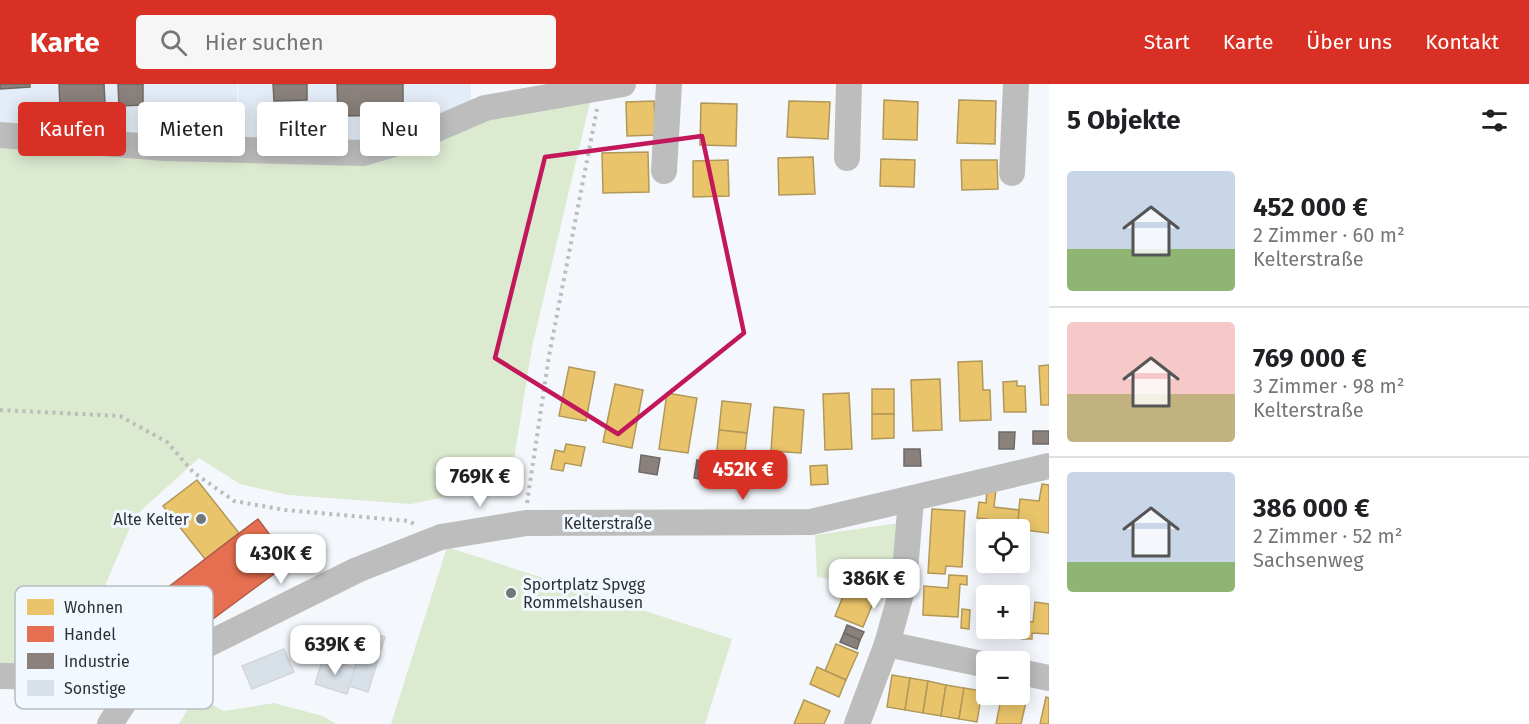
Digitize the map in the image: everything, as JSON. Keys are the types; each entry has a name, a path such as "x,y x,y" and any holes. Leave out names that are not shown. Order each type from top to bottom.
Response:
{"street":[{"path":"664,171 669,84"},
{"path":"847,158 849,84"},
{"path":"1011,173 1017,84"},
{"path":"0,135 165,148 363,153 418,134 486,96 612,86"},
{"name":"Kelterstraße","path":"213,642 357,570 441,537 526,523 811,522 1049,466"},
{"path":"857,724 887,644 904,583 911,500"},
{"path":"887,644 976,663"},
{"path":"1030,674 1049,678"},
{"path":"0,676 15,676"},
{"path":"110,724 120,709"}],"path":[{"path":"526,523 528,490 549,356 612,86"},
{"path":"0,410 120,416 167,442 193,472 234,501 285,510 409,521 441,537"}],"highlighted area":[{"path":"702,136 744,333 618,434 495,358 545,157"}],"shaded area":[{"path":"0,84 237,84 237,102 138,102 138,137 126,136 126,102 18,102 18,129 0,128"},
{"path":"238,84 471,84 471,108 440,119 440,102 360,102 360,147 348,146 348,102 257,102 257,144 245,143 245,102 239,102"}],"green space":[{"path":"592,94 532,347 510,484 411,504 288,495 240,484 199,458 135,516 105,586 15,586 15,668 0,668 0,141 18,142 18,156 126,156 126,148 138,148 138,156 245,156 245,154 364,160 375,156 440,156 440,133 487,117"},
{"path":"900,523 892,589 817,577 815,535"},
{"name":"Sportplatz Spvgg Rommelshausen","path":"447,547 732,639 705,724 391,724"},
{"path":"274,703 323,716 336,724 179,724 188,709 213,709 213,705 224,711"}],"building: Wohnen":[{"path":"884,100 918,102 917,140 883,139"},
{"path":"959,100 996,101 995,144 957,143"},
{"path":"654,101 656,135 627,136 626,102"},
{"path":"789,101 830,102 828,139 787,137"},
{"path":"701,103 737,104 736,146 700,145"},
{"path":"648,152 649,192 603,193 602,153"},
{"path":"813,157 815,194 779,195 778,158"},
{"path":"881,159 915,160 914,187 880,186"},
{"path":"728,160 729,196 693,197 693,161"},
{"path":"961,160 997,160 998,189 962,190"},
{"path":"982,361 983,390 990,390 991,420 960,421 958,362"},
{"path":"1049,365 1049,405 1041,405 1039,366"},
{"path":"569,367 595,372 586,421 559,416"},
{"path":"940,379 942,430 913,431 911,380"},
{"path":"1017,381 1017,386 1025,386 1026,412 1004,412 1003,382"},
{"path":"615,384 643,390 632,448 603,442"},
{"path":"872,389 894,389 894,414 872,414"},
{"path":"667,393 697,398 688,453 659,449"},
{"path":"849,393 852,449 825,450 823,394"},
{"path":"722,401 751,404 747,433 719,430"},
{"path":"774,407 804,410 801,453 771,451"},
{"path":"872,414 894,414 894,438 872,439"},
{"path":"719,430 747,433 744,462 716,459"},
{"path":"566,444 585,447 581,466 565,463 563,471 551,469 555,450 564,452"},
{"path":"827,465 828,484 811,485 810,466"},
{"name":"Alte Kelter","path":"197,480 239,533 205,559 163,506"},
{"path":"1042,484 1049,485 1049,533 1030,531 1030,519 1018,519 1020,499 1039,501"},
{"path":"987,488 996,489 994,507 1019,510 1018,519 977,518 979,502 986,503"},
{"path":"932,509 965,511 962,567 946,566 945,574 928,573"},
{"path":"949,575 967,576 967,585 960,584 958,617 923,615 924,586 948,588"},
{"path":"848,584 876,596 863,627 835,616"},
{"path":"1035,602 1049,604 1049,634 1032,633 1032,639 1030,639 1030,622 1033,622"},
{"path":"962,609 970,610 969,629 961,628"},
{"path":"836,644 858,653 846,680 825,671"},
{"path":"817,667 846,680 839,697 810,684"},
{"path":"892,675 910,678 905,710 887,707"},
{"path":"910,678 928,681 923,713 905,710"},
{"path":"928,681 946,685 941,716 923,713"},
{"path":"946,685 964,688 959,719 941,716"},
{"path":"964,688 976,690 976,705 980,705 977,722 959,719"},
{"path":"1046,697 1049,698 1049,724 1040,724"},
{"path":"804,700 830,711 824,724 794,724"},
{"path":"1000,705 1025,705 1021,724 996,724"}],"building: Handel":[{"path":"258,519 290,562 213,619 213,586 170,586"}],"building: Industrie":[{"path":"0,84 30,84 30,87 0,89"},
{"path":"59,84 104,84 105,102 60,102"},
{"path":"118,84 143,84 143,102 138,102 138,105 126,106 126,102 119,102"},
{"path":"273,84 307,84 307,100 274,101"},
{"path":"337,84 403,84 403,102 360,102 360,116 348,116 348,102 338,102"},
{"path":"1033,431 1049,431 1049,444 1033,444"},
{"path":"999,432 1015,432 1014,449 999,449"},
{"path":"904,449 920,449 921,466 904,466"},
{"path":"641,455 660,458 657,475 639,472"},
{"path":"697,460 707,462 704,480 694,478"},
{"path":"707,462 718,464 715,481 704,480"},
{"path":"847,625 864,632 860,640 844,633"},
{"path":"844,633 860,640 857,649 840,642"}],"building: Sonstige":[{"path":"366,631 385,637 368,692 349,686"},
{"path":"284,649 294,672 252,689 242,666"},
{"path":"323,658 355,668 347,694 315,684"}],"place":[{"name":"Alte Kelter","path":"201,519"},
{"name":"Sportplatz Spvgg Rommelshausen","path":"511,593"}]}
